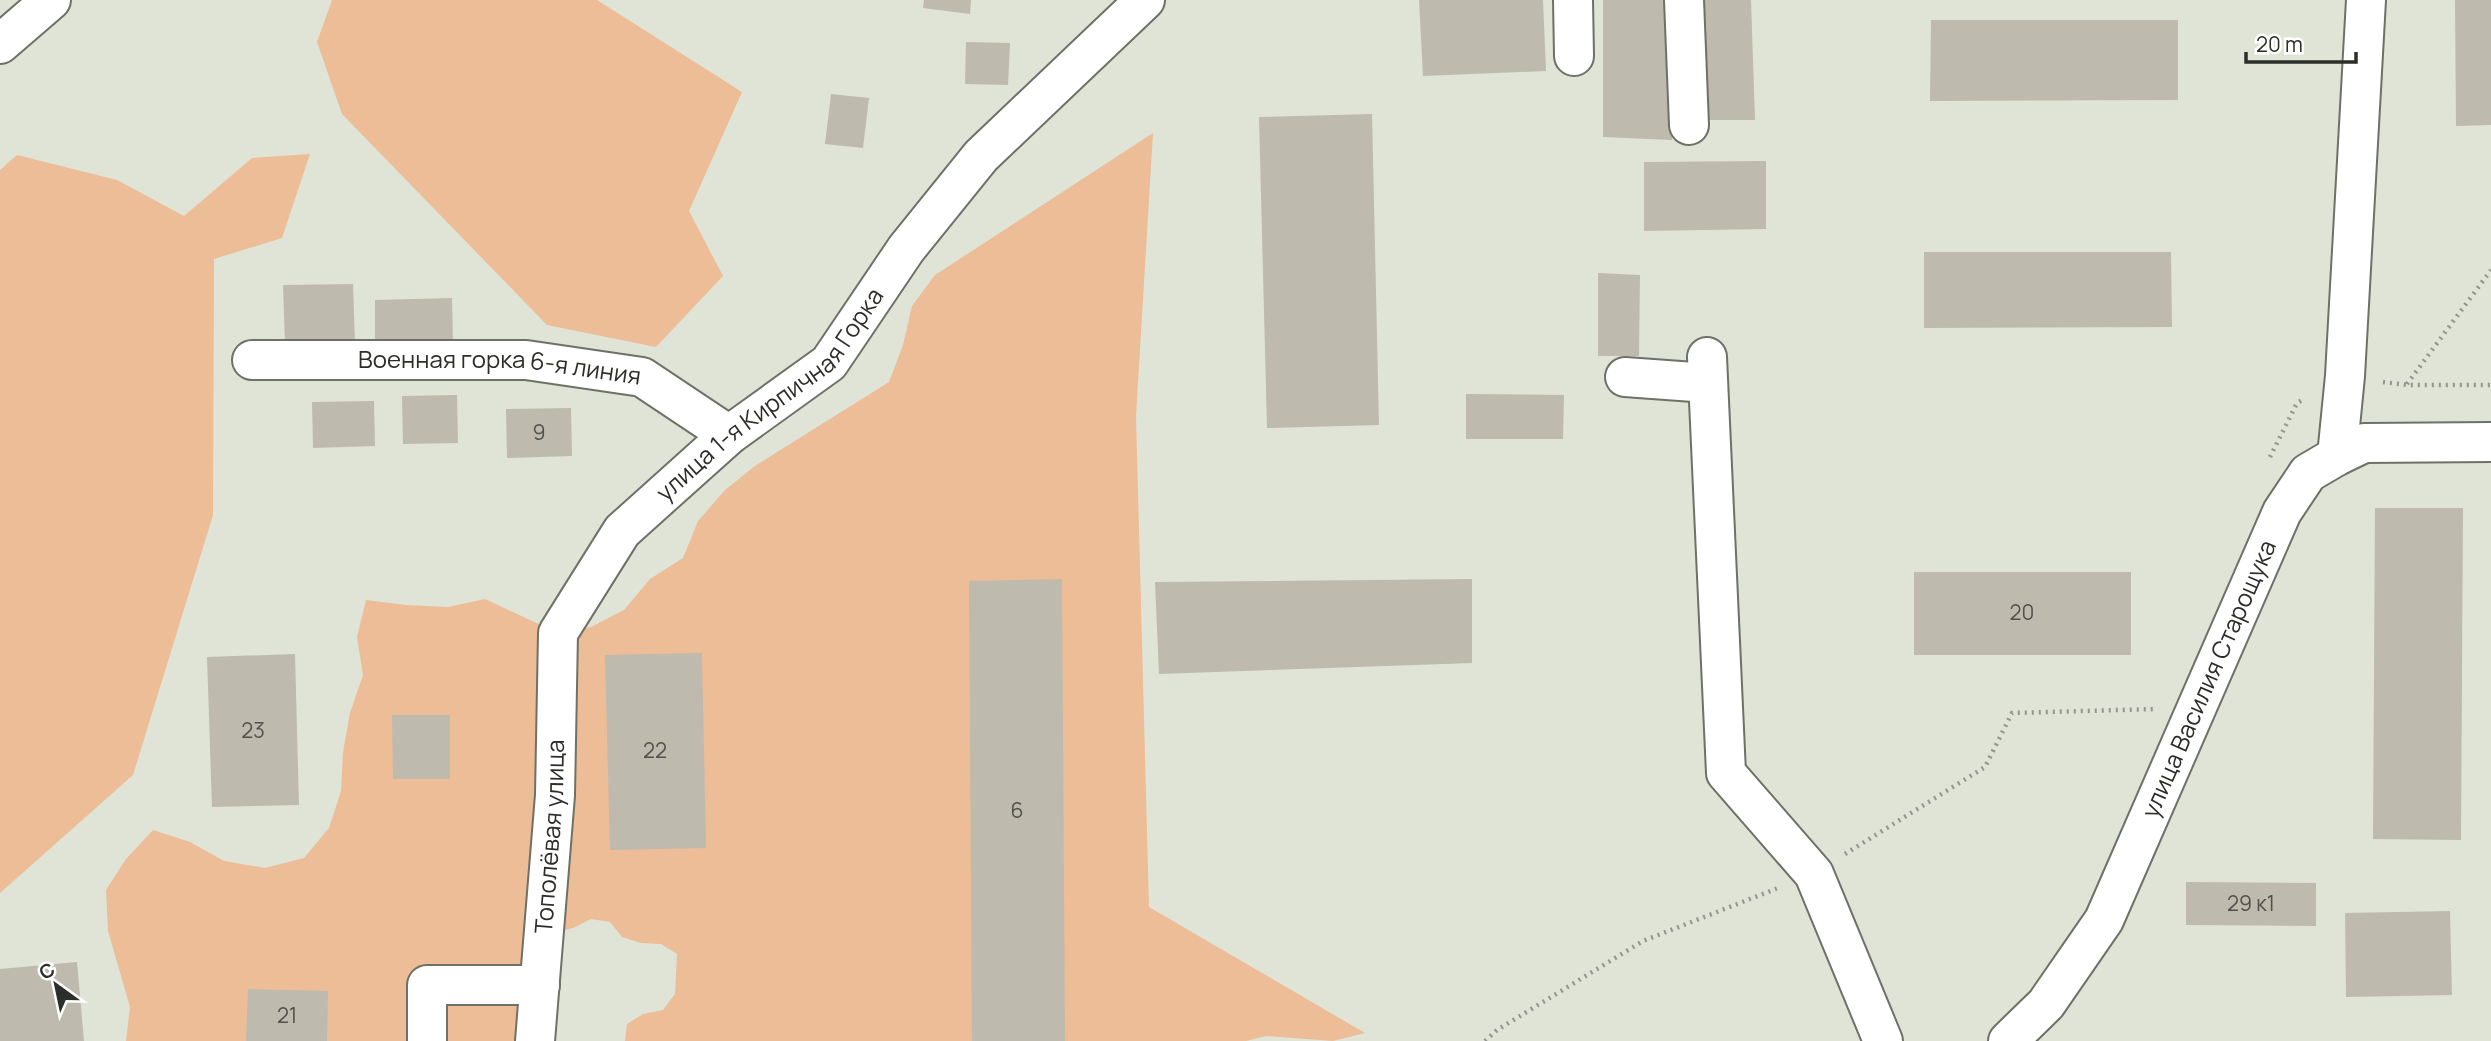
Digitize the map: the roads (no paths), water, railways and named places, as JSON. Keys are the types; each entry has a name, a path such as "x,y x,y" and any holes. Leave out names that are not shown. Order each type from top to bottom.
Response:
{"street":[{"path":"0,44 51,0"},
{"name":"улица 1-я Кирпичная Горка","path":"558,633 622,531 729,435 829,363 906,248 981,156 1145,0"},
{"path":"1573,0 1574,56"},
{"path":"1684,0 1689,125"},
{"path":"2337,456 2345,376 2366,0"},
{"name":"Военная горка 6-я линия","path":"252,360 526,360 642,377 729,435"},
{"path":"1625,377 1707,370 1726,773 1814,874 1883,1041"},
{"name":"улица Василия Старощука","path":"2008,1041 2046,1004 2104,920 2282,512 2308,473 2364,443 2491,442"},
{"name":"Тополёвая улица","path":"535,1041 555,795 558,633"},
{"path":"427,1041 427,985 540,985"}]}
